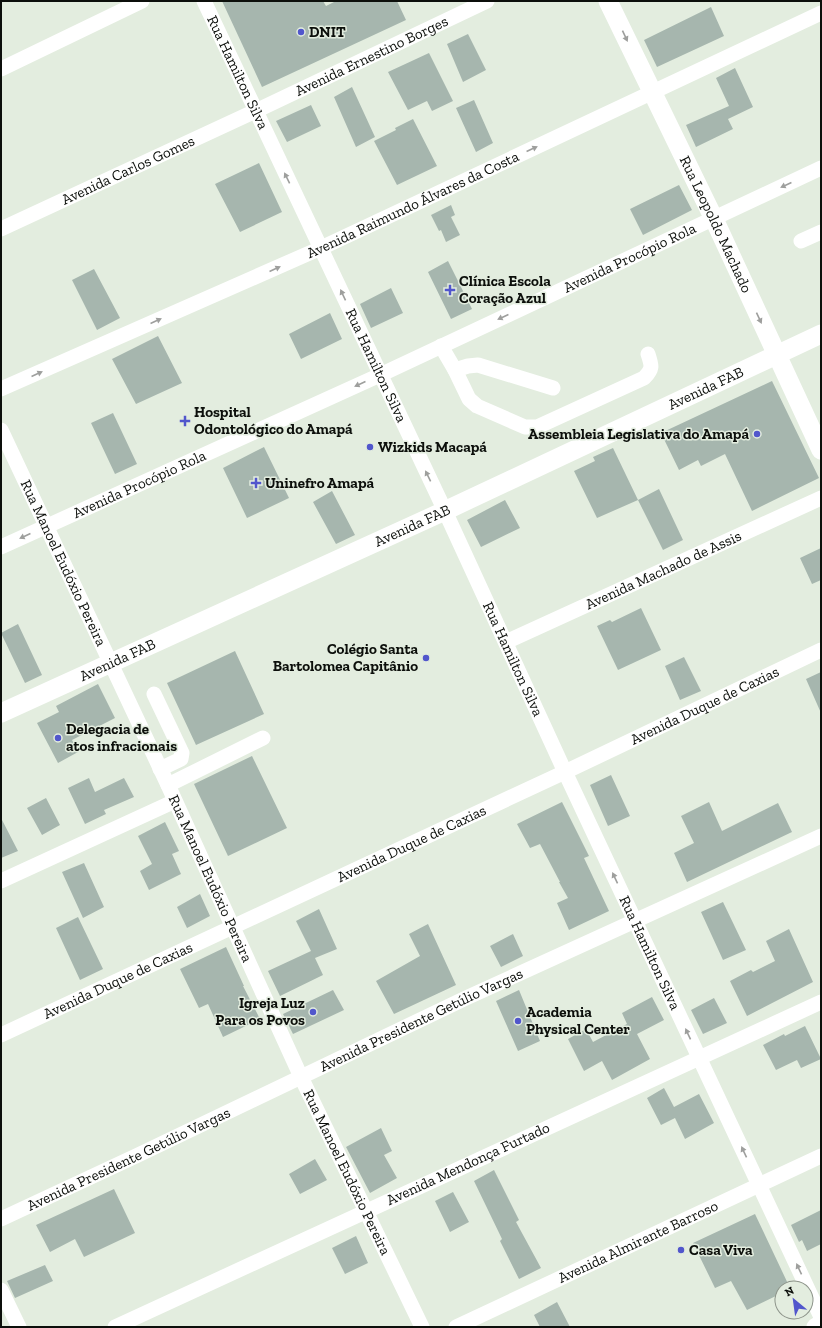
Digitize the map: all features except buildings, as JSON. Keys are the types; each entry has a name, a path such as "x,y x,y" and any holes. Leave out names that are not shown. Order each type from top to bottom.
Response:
{"main road":[{"name":"Rua Leopoldo Machado","path":"608,1 714,219 821,450"},
{"name":"Avenida FAB","path":"1,713 110,662 445,511 821,334"},
{"path":"816,1327 821,1325"}],"street":[{"path":"1,69 142,1"},
{"name":"Rua Hamilton Silva","path":"204,1 445,511 565,772 821,1318"},
{"name":"Avenida Ernestino Borges","path":"255,111 487,1"},
{"name":"Avenida Raimundo Álvares da Costa","path":"1,389 321,248 821,13"},
{"name":"Avenida Carlos Gomes","path":"1,229 255,111"},
{"name":"Avenida Procópio Rola","path":"1,547 380,375 821,168"},
{"path":"801,241 821,232"},
{"path":"441,346 469,399 476,406 525,427 537,427 644,378 650,372 652,364 648,354"},
{"path":"455,370 478,365 553,388"},
{"name":"Rua Manoel Eudóxio Pereira","path":"1,430 168,785 302,1076 422,1327"},
{"name":"Avenida Machado de Assis","path":"506,642 821,498"},
{"name":"Avenida Duque de Caxias","path":"1,1035 565,772 821,650"},
{"path":"154,694 182,753 181,759 160,768"},
{"path":"168,785 263,738"},
{"path":"1,881 175,801"},
{"name":"Avenida Presidente Getúlio Vargas","path":"1,1219 143,1153 466,998 821,836"},
{"name":"Avenida Mendonça Furtado","path":"115,1327 821,1002"},
{"name":"Avenida Almirante Barroso","path":"456,1327 760,1186 821,1156"},
{"path":"1,1290 19,1327"}],"place":[{"name":"DNIT","path":"301,32"},
{"name":"Clínica Escola Coração Azul","path":"450,290"},
{"name":"Hospital Odontológico do Amapá","path":"185,421"},
{"name":"Assembleia Legislativa do Amapá","path":"757,434"},
{"name":"Wizkids Macapá","path":"370,447"},
{"name":"Uninefro Amapá","path":"256,483"},
{"name":"Colégio Santa Bartolomea Capitânio","path":"426,658"},
{"name":"Delegacia de atos infracionais","path":"58,738"},
{"name":"Igreja Luz Para os Povos","path":"313,1012"},
{"name":"Academia Physical Center","path":"518,1021"},
{"name":"Casa Viva","path":"681,1250"}]}
